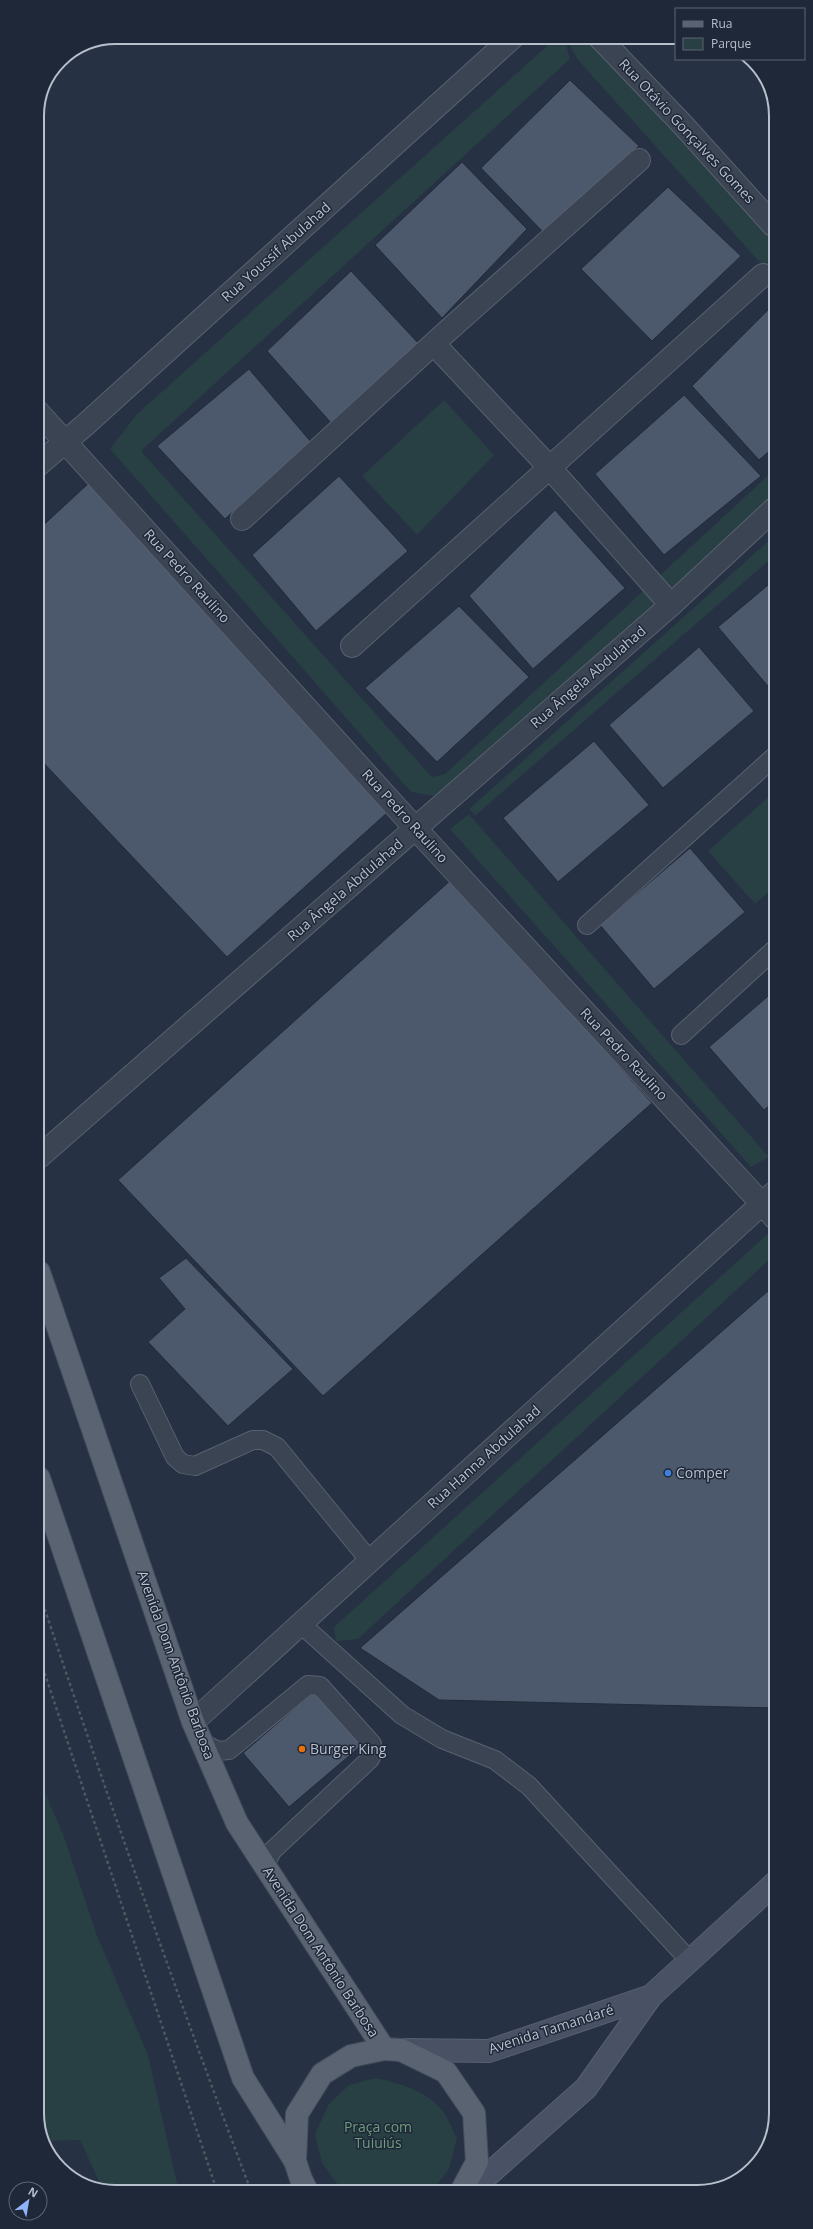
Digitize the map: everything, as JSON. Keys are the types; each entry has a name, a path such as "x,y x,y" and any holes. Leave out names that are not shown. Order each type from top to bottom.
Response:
{"main road":[{"name":"Avenida Dom Antônio Barbosa","path":"44,1287 193,1722 237,1822 264,1866 393,2050"},
{"path":"44,1493 243,2078 301,2181"},
{"name":"Avenida Tamandaré","path":"478,2185 586,2088 651,1996 769,1888"},
{"name":"Avenida Tamandaré","path":"393,2050 489,2051 651,1996"},
{"path":"301,2181 297,2114 322,2074 351,2056 393,2050 446,2072 474,2113 477,2162 465,2185"}],"street":[{"name":"Rua Youssif Abulahad","path":"44,460 505,44"},
{"name":"Rua Otávio Gonçalves Gomes","path":"606,44 683,125 769,221"},
{"path":"242,519 639,160"},
{"path":"352,646 763,275"},
{"path":"434,344 550,468 651,580 671,605"},
{"name":"Rua Pedro Raulino","path":"44,419 415,828 769,1203"},
{"name":"Rua Ângela Abdulahad","path":"44,1152 671,605 769,514"},
{"name":"Rua Hanna Abdulahad","path":"193,1722 370,1561 769,1205"}],"lane":[{"path":"587,925 769,761"},
{"path":"681,1035 769,955"},
{"path":"140,1384 175,1457 183,1464 195,1466 253,1440 263,1440 277,1447 370,1561"},
{"path":"301,1624 402,1715 442,1739 495,1760 512,1771 534,1792 690,1960"},
{"path":"202,1743 218,1751 229,1750 308,1684 313,1684 320,1686 372,1744 373,1753 370,1759 272,1851 264,1866"}],"path":[{"path":"44,1607 108,1798 174,1985 249,2185"},
{"path":"44,1671 215,2185"}],"green space":[{"path":"549,44 566,44 570,59 141,451 432,777 445,774 769,475 769,501 445,798 411,792 110,449 137,414"},
{"path":"569,44 593,44 769,236 769,273 578,60"},
{"path":"444,400 494,455 417,535 362,476"},
{"path":"769,540 769,560 475,816 469,809"},
{"path":"769,796 769,891 755,904 708,851"},
{"path":"469,814 769,1157 751,1167 450,829"},
{"path":"769,1233 769,1260 358,1639 336,1641 334,1627"},
{"path":"44,1790 63,1834 96,1933 148,2055 177,2185 112,2185 100,2183 80,2140 50,2141 46,2131 45,2122"},
{"name":"Praça com Tuiuiús","path":"376,2078 403,2085 421,2093 436,2103 448,2120 457,2138 449,2169 437,2185 338,2185 322,2163 315,2134 329,2104 349,2085"}],"building":[{"path":"570,80 639,146 543,232 481,168"},
{"path":"462,162 527,229 442,318 375,245"},
{"path":"668,187 741,256 652,341 581,269"},
{"path":"351,271 419,344 332,424 267,351"},
{"path":"769,309 769,451 759,460 692,386"},
{"path":"249,369 311,442 225,519 157,446"},
{"path":"684,395 761,476 664,555 595,474"},
{"path":"339,476 408,551 316,631 252,555"},
{"path":"90,482 388,812 227,957 44,763 44,524"},
{"path":"555,510 625,588 533,669 469,596"},
{"path":"769,584 769,687 718,627"},
{"path":"459,606 529,677 437,762 365,688"},
{"path":"699,647 754,711 663,788 609,725"},
{"path":"594,741 649,805 558,882 503,818"},
{"path":"690,848 745,912 654,989 600,925"},
{"path":"452,879 652,1103 323,1396 118,1180"},
{"path":"769,995 769,1106 764,1110 709,1047"},
{"path":"186,1258 293,1369 228,1426 148,1342 185,1309 159,1278"},
{"name":"Comper","path":"768,1291 769,1292 769,1708 439,1700 360,1648"},
{"name":"Burger King","path":"315,1691 362,1745 289,1807 243,1753"}],"place":[{"name":"Comper","path":"668,1473"},
{"name":"Burger King","path":"302,1749"}]}
